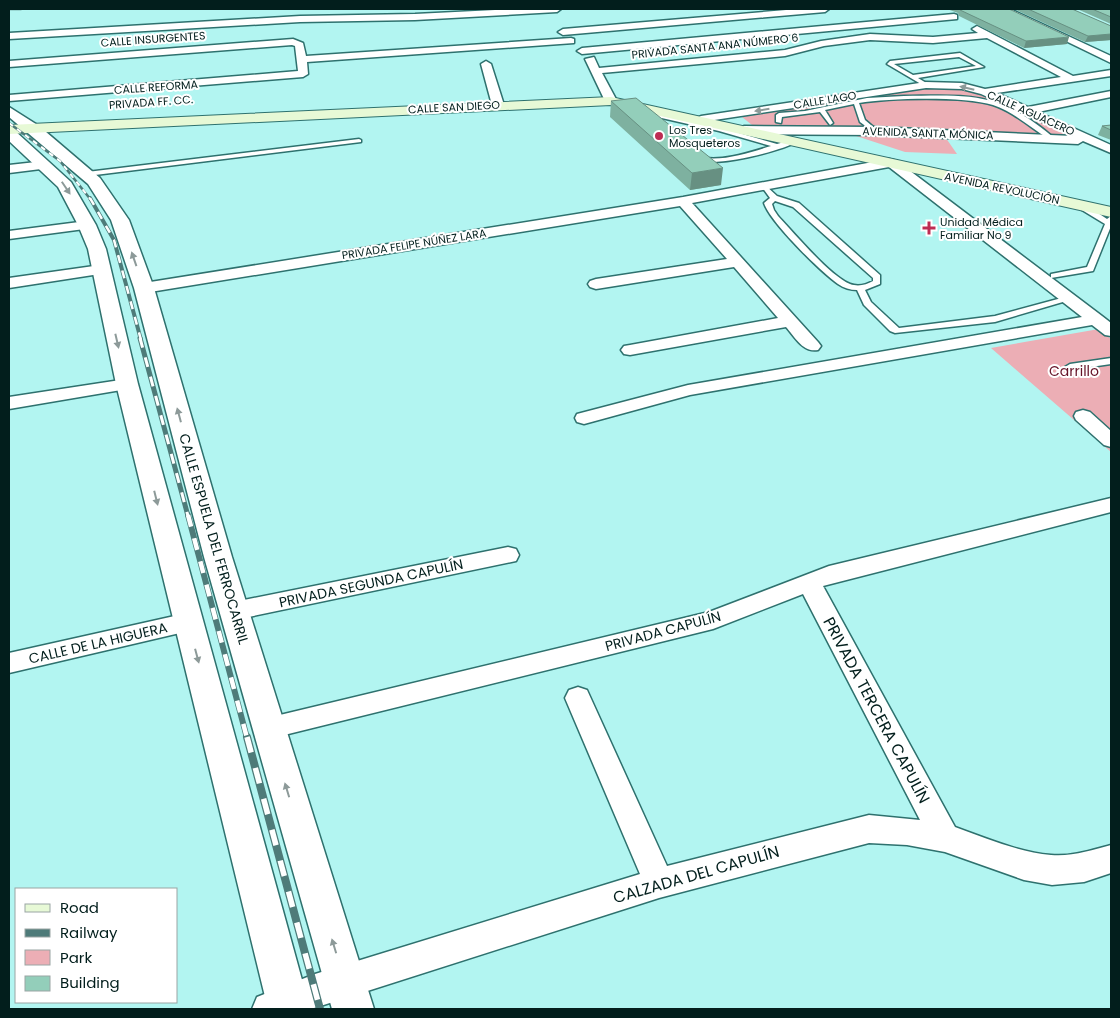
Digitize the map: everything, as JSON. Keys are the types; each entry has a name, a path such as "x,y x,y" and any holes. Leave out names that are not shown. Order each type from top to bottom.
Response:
{"main road":[{"name":"CALLE SAN DIEGO","path":"14,119 221,121 498,105 611,101 701,119 723,128 744,130 896,164"},
{"name":"AVENIDA REVOLUCIÓN","path":"896,164 1080,205 1110,218"}],"street":[{"path":"9,36 300,19 415,17 557,9"},
{"path":"564,32 825,9"},
{"path":"941,9 1072,79"},
{"path":"1004,9 1111,60"},
{"path":"554,20 590,59 594,71 611,101"},
{"path":"582,51 963,21"},
{"path":"590,59 791,42 821,45 883,45 989,35"},
{"path":"212,47 213,36"},
{"path":"303,59 572,41"},
{"name":"CALLE INSURGENTES","path":"9,64 103,60 212,47 298,43 303,59"},
{"name":"PRIVADA SANTA ANA NÚMERO 6","path":"594,71 785,52 821,45"},
{"name":"CALLE REFORMA","path":"14,119 303,74 303,59"},
{"path":"486,64 498,105"},
{"path":"985,92 1111,73"},
{"path":"1097,75 1111,81"},
{"name":"CALLE LAGO","path":"701,119 926,85 948,85"},
{"name":"CALLE AGUACERO","path":"948,85 985,92 1111,149"},
{"path":"1025,111 1111,94"},
{"path":"32,111 14,119 44,165 65,185 87,225 97,249 127,384 188,622 282,1007"},
{"name":"CALLE ESPUELA DEL FERROCARRIL","path":"14,119 94,180 120,220 144,288 234,611 349,996"},
{"name":"AVENIDA SANTA MÓNICA","path":"744,130 875,131 1093,140 1111,136"},
{"path":"896,164 1054,276 1103,319 1111,331"},
{"path":"896,164 1069,299 1103,319"},
{"name":"PRIVADA FELIPE NÚÑEZ LARA","path":"144,288 683,201 896,164"},
{"path":"9,170 44,165"},
{"path":"683,201 812,346"},
{"path":"9,234 87,225"},
{"path":"596,284 737,262"},
{"path":"9,283 101,270"},
{"path":"584,418 688,390 1103,319"},
{"path":"630,350 789,320"},
{"path":"9,403 127,384"},
{"path":"1083,416 1111,441"},
{"name":"PRIVADA CAPULÍN","path":"268,728 713,620 829,574 1111,505"},
{"name":"PRIVADA SEGUNDA CAPULÍN","path":"234,611 508,555"},
{"name":"PRIVADA TERCERA CAPULÍN","path":"810,582 946,838"},
{"name":"CALLE DE LA HIGUERA","path":"9,663 188,622"},
{"path":"578,698 659,883"},
{"name":"CALZADA DEL CAPULÍN","path":"282,1007 349,996 659,883 869,829 907,831 946,838 1024,865 1052,870 1084,867 1111,859"}],"lane":[{"path":"913,77 981,67 960,55 890,63 926,85"},
{"path":"906,88 917,99"},
{"path":"779,122 779,115 806,116 822,110 877,98 986,102 1004,109 1051,138"},
{"path":"856,102 862,121 875,131"},
{"path":"822,110 830,123"},
{"path":"650,122 640,114 723,128 778,146"},
{"path":"87,174 359,141"},
{"path":"690,152 703,161 710,162 795,141"},
{"path":"765,187 774,198 796,205 877,276 878,279 874,284 860,289 846,286 832,275 773,215 768,206 774,198"},
{"path":"1054,276 1090,269 1110,218"},
{"path":"860,289 867,303 898,331 995,319 1069,299"},
{"path":"1070,367 1111,361"}],"green space":[{"path":"911,89 969,89 1076,134 1076,137 941,131 957,154 905,152 847,133 864,128 752,125 742,117"},
{"name":"Carrillo","path":"1099,329 1111,339 1111,452 991,348"}],"building":[{"path":"960,9 1009,9 1069,37 1026,41"},
{"path":"1028,9 1072,9 1111,26 1111,34 1088,36"},
{"path":"1092,9 1111,9 1111,17"},
{"path":"636,98 723,168 692,173 611,101"},
{"path":"1111,125 1111,130 1102,126"}],"railway":[{"path":"9,9 21,9"},
{"path":"9,123 60,161 91,200"},
{"path":"90,198 114,240 141,340"},
{"path":"140,338 188,516"},
{"path":"188,515 247,738"},
{"path":"247,737 320,1009"}],"place":[{"name":"Los Tres Mosqueteros","path":"659,136"},
{"name":"Unidad Médica Familiar No 9","path":"929,228"}]}
